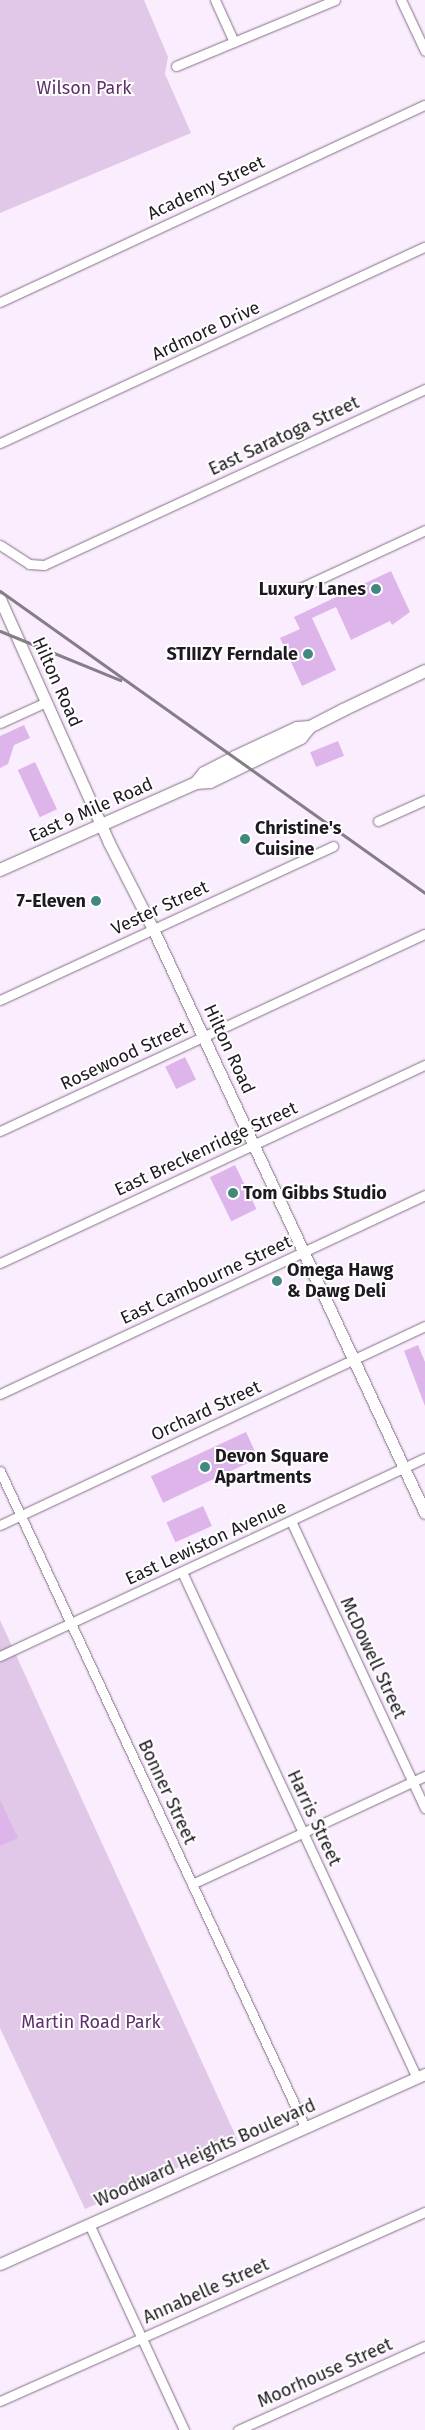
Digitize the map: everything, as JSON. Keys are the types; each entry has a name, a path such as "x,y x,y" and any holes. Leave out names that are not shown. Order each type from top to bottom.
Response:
{"main road":[{"name":"East 9 Mile Road","path":"0,870 196,783 210,782 301,738 310,728 425,671"}],"street":[{"path":"215,0 234,42"},
{"path":"176,66 335,0"},
{"path":"401,0 425,51"},
{"name":"Academy Street","path":"0,302 425,105"},
{"name":"Ardmore Drive","path":"0,443 425,247"},
{"name":"East Saratoga Street","path":"0,545 39,567 425,389"},
{"path":"298,589 425,530"},
{"name":"Hilton Road","path":"0,600 101,825 154,929 425,1513"},
{"path":"0,723 46,702"},
{"path":"378,821 425,800"},
{"name":"Vester Street","path":"0,1000 333,846"},
{"name":"Rosewood Street","path":"0,1132 425,934"},
{"name":"East Breckenridge Street","path":"0,1263 425,1065"},
{"name":"East Cambourne Street","path":"0,1394 425,1195"},
{"name":"Orchard Street","path":"0,1525 425,1326"},
{"name":"East Lewiston Avenue","path":"0,1656 425,1458"},
{"name":"Bonner Street","path":"0,1471 305,2127"},
{"name":"McDowell Street","path":"291,1521 425,1808"},
{"name":"Harris Street","path":"182,1572 421,2076"},
{"path":"192,1884 425,1776"},
{"name":"Woodward Heights Boulevard","path":"0,2264 421,2076"},
{"name":"Annabelle Street","path":"0,2402 425,2212"},
{"path":"89,2224 184,2430"},
{"name":"Moorhouse Street","path":"238,2430 425,2346"}],"green space":[{"name":"Wilson Park","path":"0,0 144,0 168,57 165,74 191,133 0,213"},
{"name":"Martin Road Park","path":"0,1620 238,2141 85,2209 0,2028"}],"building":[{"path":"391,571 410,612 392,625 390,621 351,640 336,607 312,618 336,670 302,686 280,638 300,629 294,617"},
{"path":"24,725 30,738 14,745 8,764 0,768 0,736"},
{"path":"338,741 344,756 316,767 310,752"},
{"path":"35,762 57,809 40,817 18,770"},
{"path":"185,1057 196,1079 176,1089 165,1067"},
{"name":"Tom Gibbs Studio","path":"235,1165 256,1209 231,1221 210,1177"},
{"path":"418,1345 425,1362 425,1406 404,1351"},
{"name":"Devon Square Apartments","path":"246,1432 258,1458 163,1503 151,1476"},
{"path":"203,1506 212,1526 175,1542 166,1522"},
{"path":"0,1800 18,1838 0,1846"}],"railway":[{"path":"0,591 425,893"},
{"path":"0,631 120,680"}],"place":[{"name":"Luxury Lanes","path":"376,589"},
{"name":"STIIIZY Ferndale","path":"308,654"},
{"name":"Christine's Cuisine","path":"245,839"},
{"name":"7-Eleven","path":"96,901"},
{"name":"Tom Gibbs Studio","path":"233,1193"},
{"name":"Omega Hawg & Dawg Deli","path":"277,1281"},
{"name":"Devon Square Apartments","path":"205,1467"}]}
